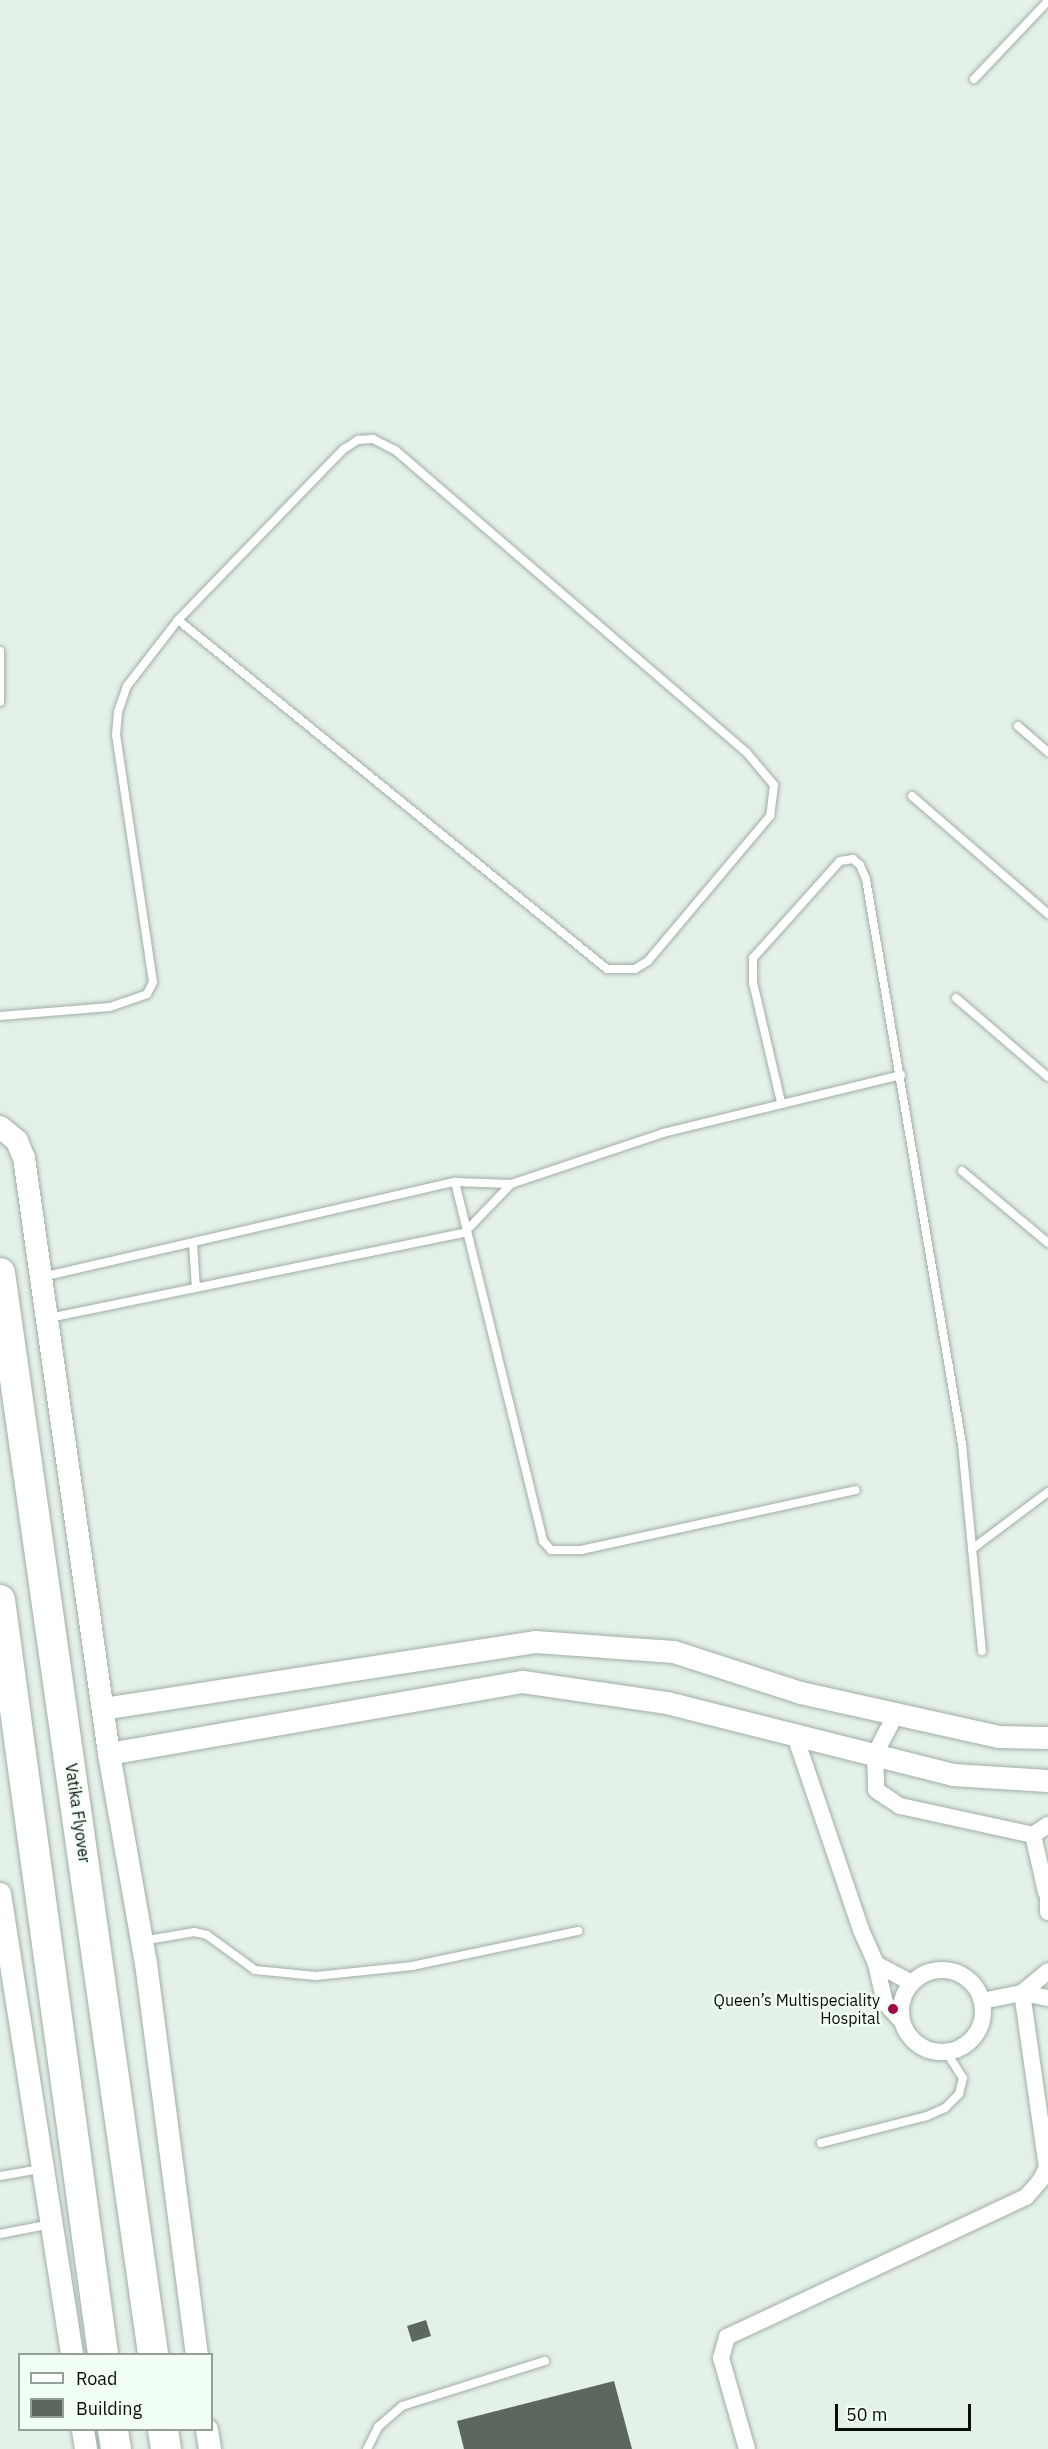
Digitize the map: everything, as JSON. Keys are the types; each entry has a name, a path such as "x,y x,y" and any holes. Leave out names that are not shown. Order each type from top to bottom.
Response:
{"highway":[{"name":"Vatika Flyover","path":"0,1273 153,2353"},
{"path":"0,1600 103,2353"},
{"path":"113,2431 116,2449"},
{"path":"163,2431 166,2449"}],"street":[{"path":"0,1127 17,1141 24,1158 109,1754 142,1941 197,2353"},
{"path":"103,1709 535,1642 674,1652 801,1693 999,1737 1048,1738"},
{"path":"109,1754 523,1682 667,1703 794,1733 953,1775 1048,1781"},
{"path":"896,1714 875,1755 876,1790 900,1806 1033,1835 1048,1825"},
{"path":"794,1733 861,1930 876,1964 885,2003 902,2020 918,2044 946,2052 965,2045 978,2030 982,2001 966,1977 947,1970 928,1972 911,1983 902,2001 902,2020"},
{"path":"1033,1835 1047,1890 1048,1912"},
{"path":"0,1894 72,2353"},
{"path":"876,1964 911,1983"},
{"path":"1022,1992 1048,1971"},
{"path":"982,2001 1022,1992 1048,1998"},
{"path":"747,2449 721,2358 727,2337 1026,2197 1040,2181 1047,2168 1022,1992"},
{"path":"83,2431 86,2449"},
{"path":"207,2431 210,2449"}],"lane":[{"path":"974,79 1048,1"},
{"path":"0,1016 110,1007 147,994 153,982 116,735 118,712 127,686 178,621 344,449 358,440 374,439 395,450 747,753 774,785 770,816 648,961 635,969 607,969 178,621"},
{"path":"0,651 0,702"},
{"path":"1018,726 1048,752"},
{"path":"912,796 1048,914"},
{"path":"781,1102 753,983 753,958 840,861 853,859 860,865 866,879 962,1444 982,1651"},
{"path":"956,998 1048,1077"},
{"path":"40,1278 455,1182 511,1184 663,1133 781,1102 901,1075"},
{"path":"962,1171 1048,1243"},
{"path":"455,1182 464,1233 543,1541 551,1551 581,1550 856,1490"},
{"path":"46,1319 464,1233 511,1184"},
{"path":"193,1243 196,1288"},
{"path":"972,1549 1048,1492"},
{"path":"142,1941 194,1932 207,1935 255,1970 316,1976 412,1966 578,1931"},
{"path":"821,2143 927,2116 945,2108 958,2094 963,2078 946,2052"},
{"path":"0,2176 43,2168"},
{"path":"0,2234 52,2224"},
{"path":"367,2449 378,2427 402,2406 545,2361"}],"building":[{"path":"426,2320 431,2336 412,2342 407,2326"},
{"path":"614,2381 632,2449 464,2449 457,2421"}],"place":[{"name":"Queen’s Multispeciality Hospital","path":"893,2009"}]}
